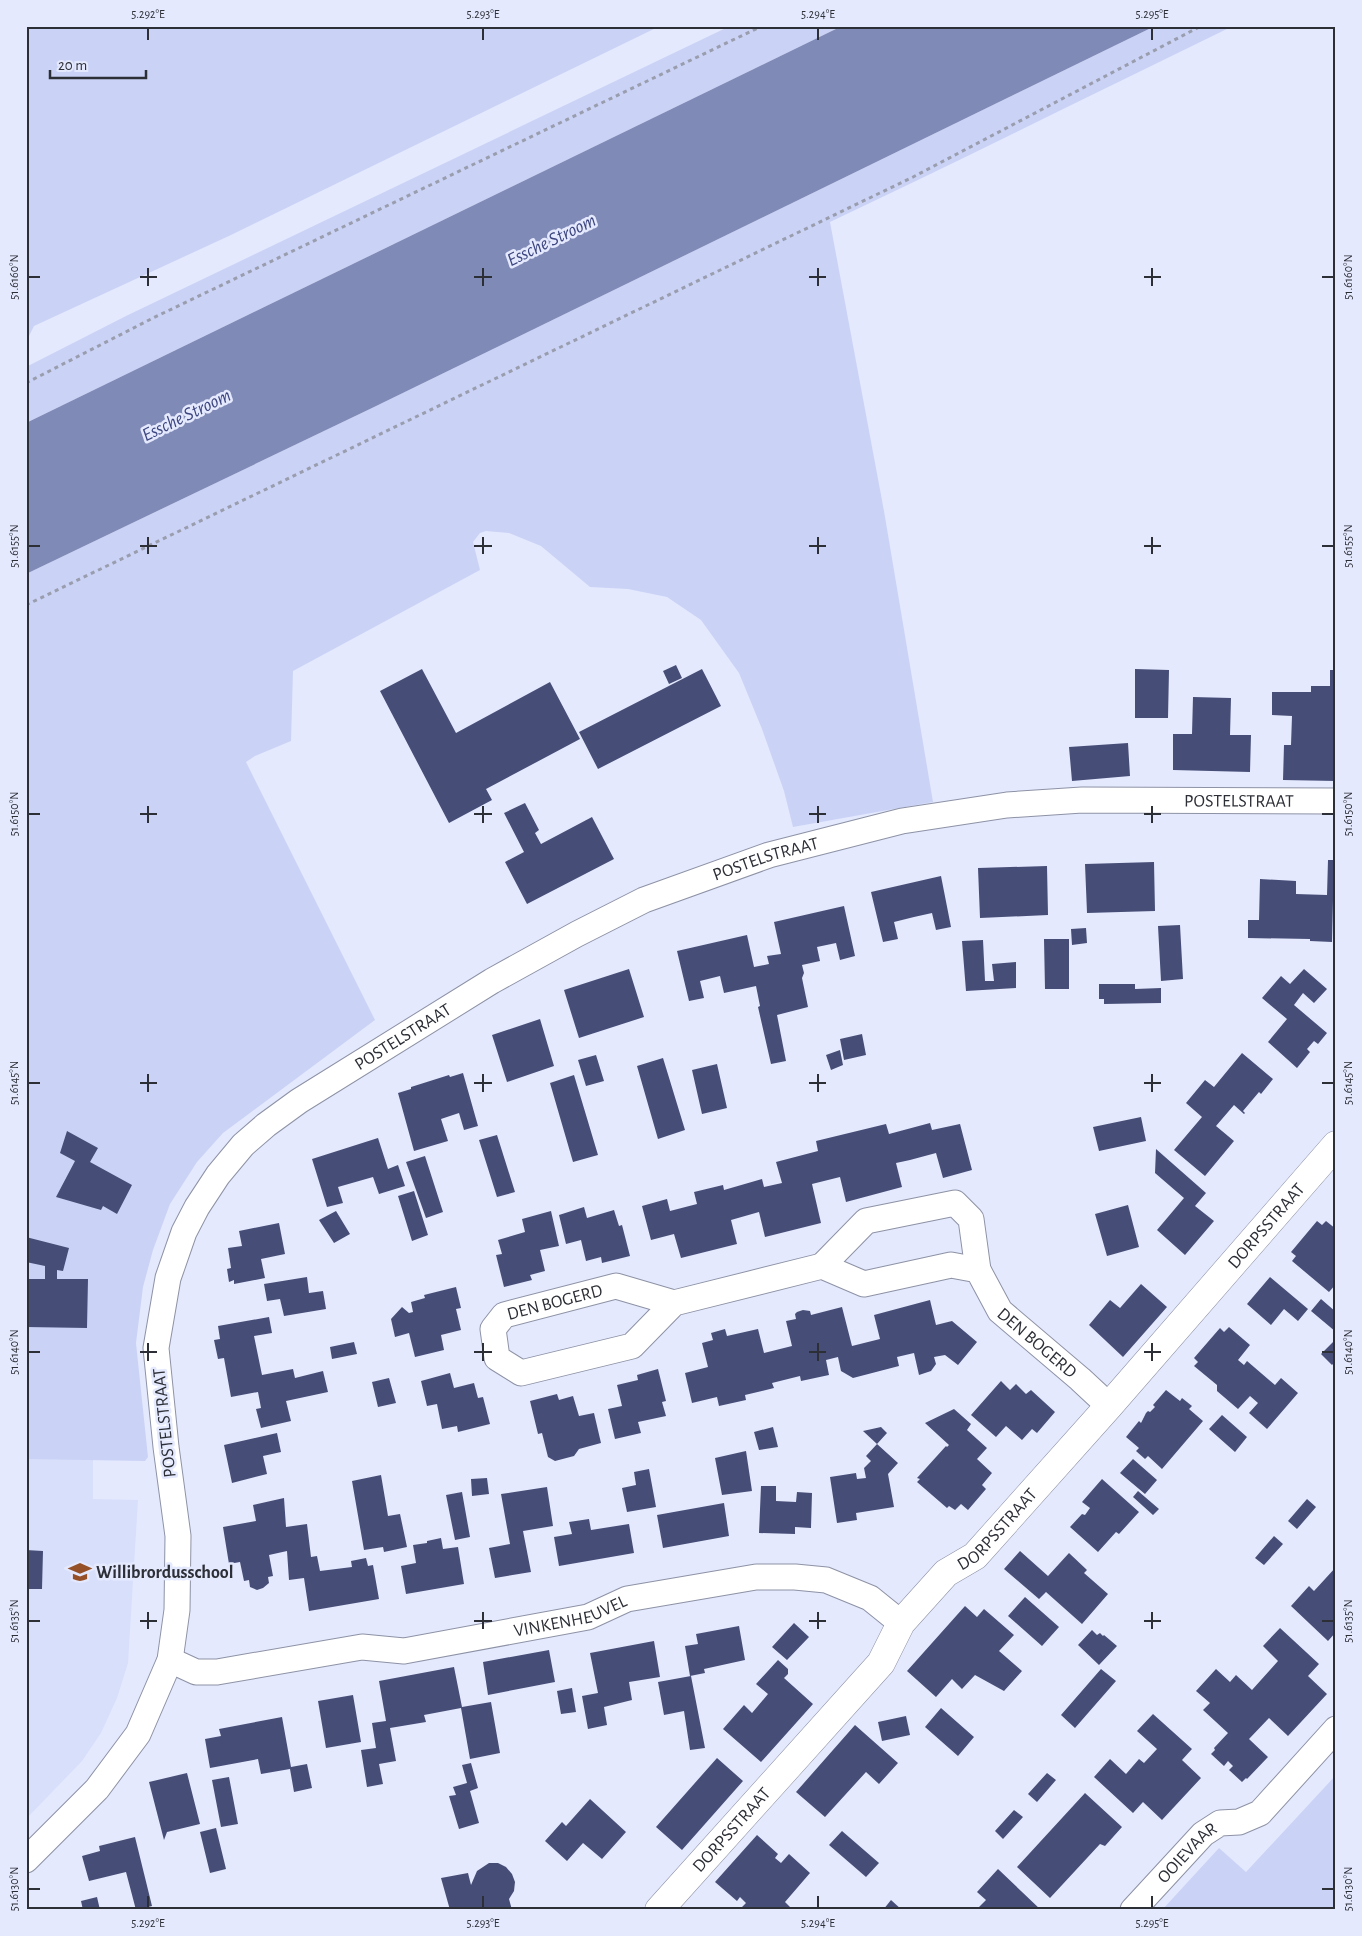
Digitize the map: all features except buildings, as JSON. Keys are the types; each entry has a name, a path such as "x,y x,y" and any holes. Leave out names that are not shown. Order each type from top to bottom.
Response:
{"street":[{"name":"POSTELSTRAAT","path":"26,1860 97,1790 138,1734 170,1660 177,1610 178,1536 166,1447 156,1348 168,1278 184,1232 197,1207 218,1175 244,1145 266,1125 299,1102 484,986 577,934 644,900 769,855 902,821 1007,805 1092,800 1336,801"},
{"name":"DORPSSTRAAT","path":"659,1910 881,1663 901,1623 946,1573 975,1556 1109,1406 1336,1145"},
{"name":"DEN BOGERD","path":"822,1266 866,1221 955,1203 971,1219 978,1270 1000,1311 1109,1406"},
{"path":"674,1303 822,1266 864,1284 950,1265 978,1270"},
{"name":"DEN BOGERD","path":"616,1286 674,1303 632,1346 521,1374 498,1358 493,1329 504,1315 616,1286"},
{"name":"VINKENHEUVEL","path":"170,1660 196,1672 217,1672 362,1647 404,1651 588,1617 627,1599 756,1577 795,1577 826,1580 870,1598 901,1623"},
{"name":"OOIEVAAR","path":"1133,1910 1204,1834 1220,1823 1239,1822 1260,1813 1336,1729"}],"path":[{"path":"26,383 154,318 762,26"},
{"path":"26,605 904,181 1201,26"}],"shaded area":[{"path":"26,26 660,26 231,235 34,326 26,342"},
{"path":"730,26 842,26 26,423 26,367 126,316"},
{"path":"1155,26 1233,26 830,222 884,511 933,802 793,827 784,791 762,729 739,673 701,620 667,597 628,589 590,587 541,546 509,533 486,531 480,533 473,542 480,570 293,671 291,741 255,756 246,762 375,1020 223,1133 197,1162 170,1204 153,1250 143,1287 136,1343 148,1457 145,1461 26,1459 26,574 372,408"},
{"name":"Willibrordusschool","path":"26,1448 93,1449 93,1499 138,1500 128,1663 117,1698 101,1733 82,1761 26,1819"},
{"path":"1336,1775 1336,1910 1162,1910 1219,1848 1246,1872"}],"water":[{"name":"Essche Stroom","path":"842,26 1155,26 372,408 26,574 26,423"}],"place":[{"name":"Willibrordusschool","path":"80,1572"}]}
